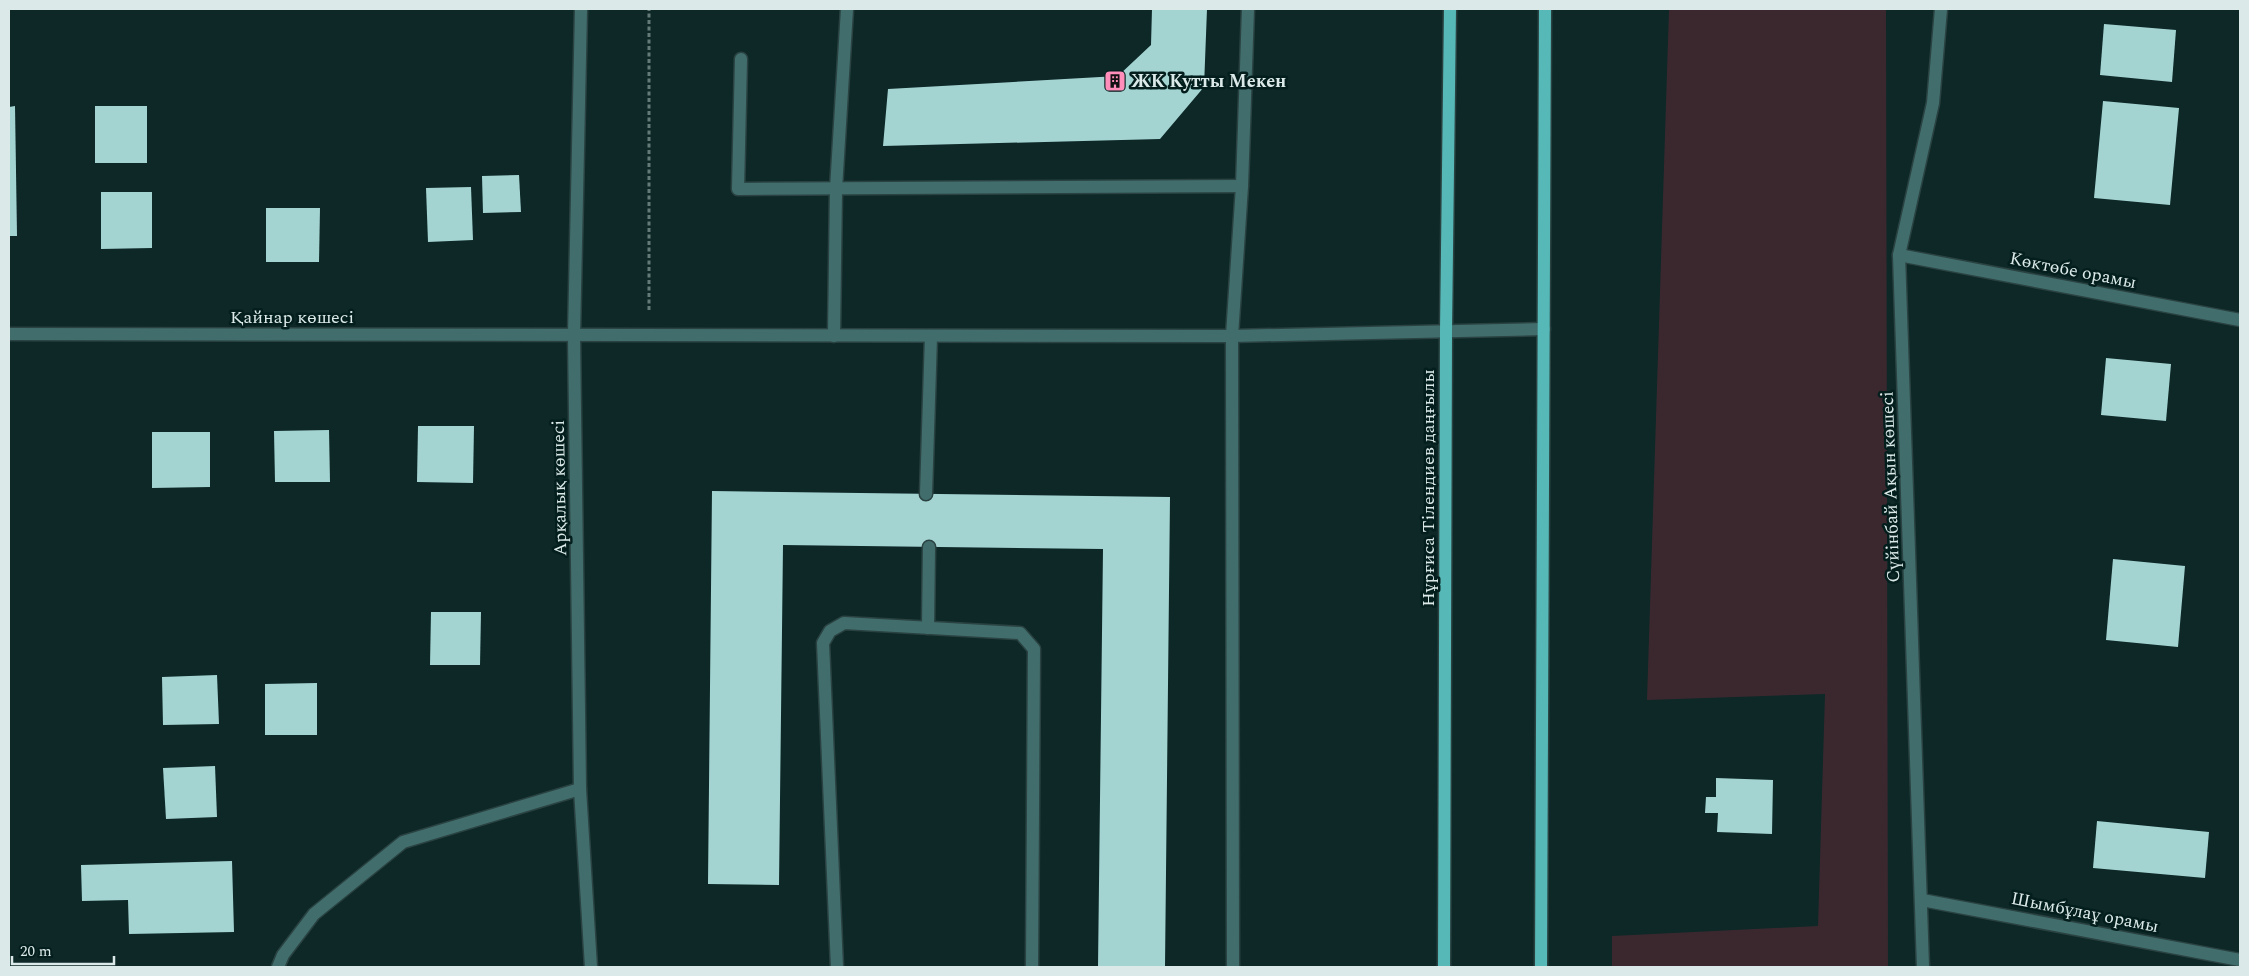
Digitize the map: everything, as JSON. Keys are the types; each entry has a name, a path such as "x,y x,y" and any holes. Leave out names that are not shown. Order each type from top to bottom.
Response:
{"main road":[{"name":"Нұрғиса Тілендиев даңғылы","path":"1444,967 1446,331 1450,9"},
{"path":"1541,967 1545,9"}],"street":[{"name":"Арқалық көшесі","path":"581,9 574,336 580,789 591,967"},
{"path":"834,336 836,189 847,9"},
{"path":"1234,967 1232,336 1242,186 1248,9"},
{"name":"Сүйінбай Ақын көшесі","path":"1923,967 1899,255 1933,104 1941,9"},
{"path":"741,59 738,189 1242,186"},
{"name":"Көктөбе орамы","path":"1899,255 2240,320"},
{"name":"Қайнар көшесі","path":"9,334 1232,336 1544,329"},
{"path":"926,494 930,336"},
{"path":"928,628 929,547"},
{"path":"837,967 823,643 830,630 844,623 1020,633 1034,649 1032,967"},
{"path":"278,967 283,956 314,914 403,842 580,789"},
{"name":"Шымбұлаұ орамы","path":"1922,900 2240,960"}],"path":[{"path":"649,9 649,336"}],"shaded area":[{"path":"1669,9 1886,9 1888,967 1612,967 1612,936 1818,926 1825,694 1647,700"}],"building":[{"name":"ЖК Кутты Мекен","path":"1152,9 1207,9 1204,87 1160,139 883,146 888,89 1118,76 1151,45"},
{"path":"2104,24 2176,30 2172,82 2100,75"},
{"path":"2103,101 2179,108 2170,205 2094,198"},
{"path":"15,106 17,236 9,236 9,107"},
{"path":"95,106 147,106 147,163 95,163"},
{"path":"519,175 521,212 483,213 482,176"},
{"path":"471,187 473,240 428,242 426,188"},
{"path":"101,192 152,192 152,248 101,249"},
{"path":"266,208 320,208 319,262 266,262"},
{"path":"2106,358 2171,364 2166,421 2101,415"},
{"path":"418,426 474,426 473,483 417,482"},
{"path":"329,430 330,482 275,482 274,431"},
{"path":"152,432 210,432 210,487 152,488"},
{"path":"712,491 1170,497 1165,967 1098,967 1103,549 783,545 779,885 708,884"},
{"path":"2113,559 2185,566 2178,647 2106,640"},
{"path":"431,612 481,612 480,665 430,665"},
{"path":"217,675 219,724 163,725 162,677"},
{"path":"317,683 317,735 265,735 265,684"},
{"path":"215,766 217,817 166,819 163,768"},
{"path":"1716,778 1773,780 1772,834 1717,832 1718,813 1705,813 1706,797 1716,797"},
{"path":"2097,821 2209,832 2205,878 2093,868"},
{"path":"232,861 234,932 129,934 128,900 82,901 81,865"}],"place":[{"name":"ЖК Кутты Мекен","path":"1115,81"}]}
